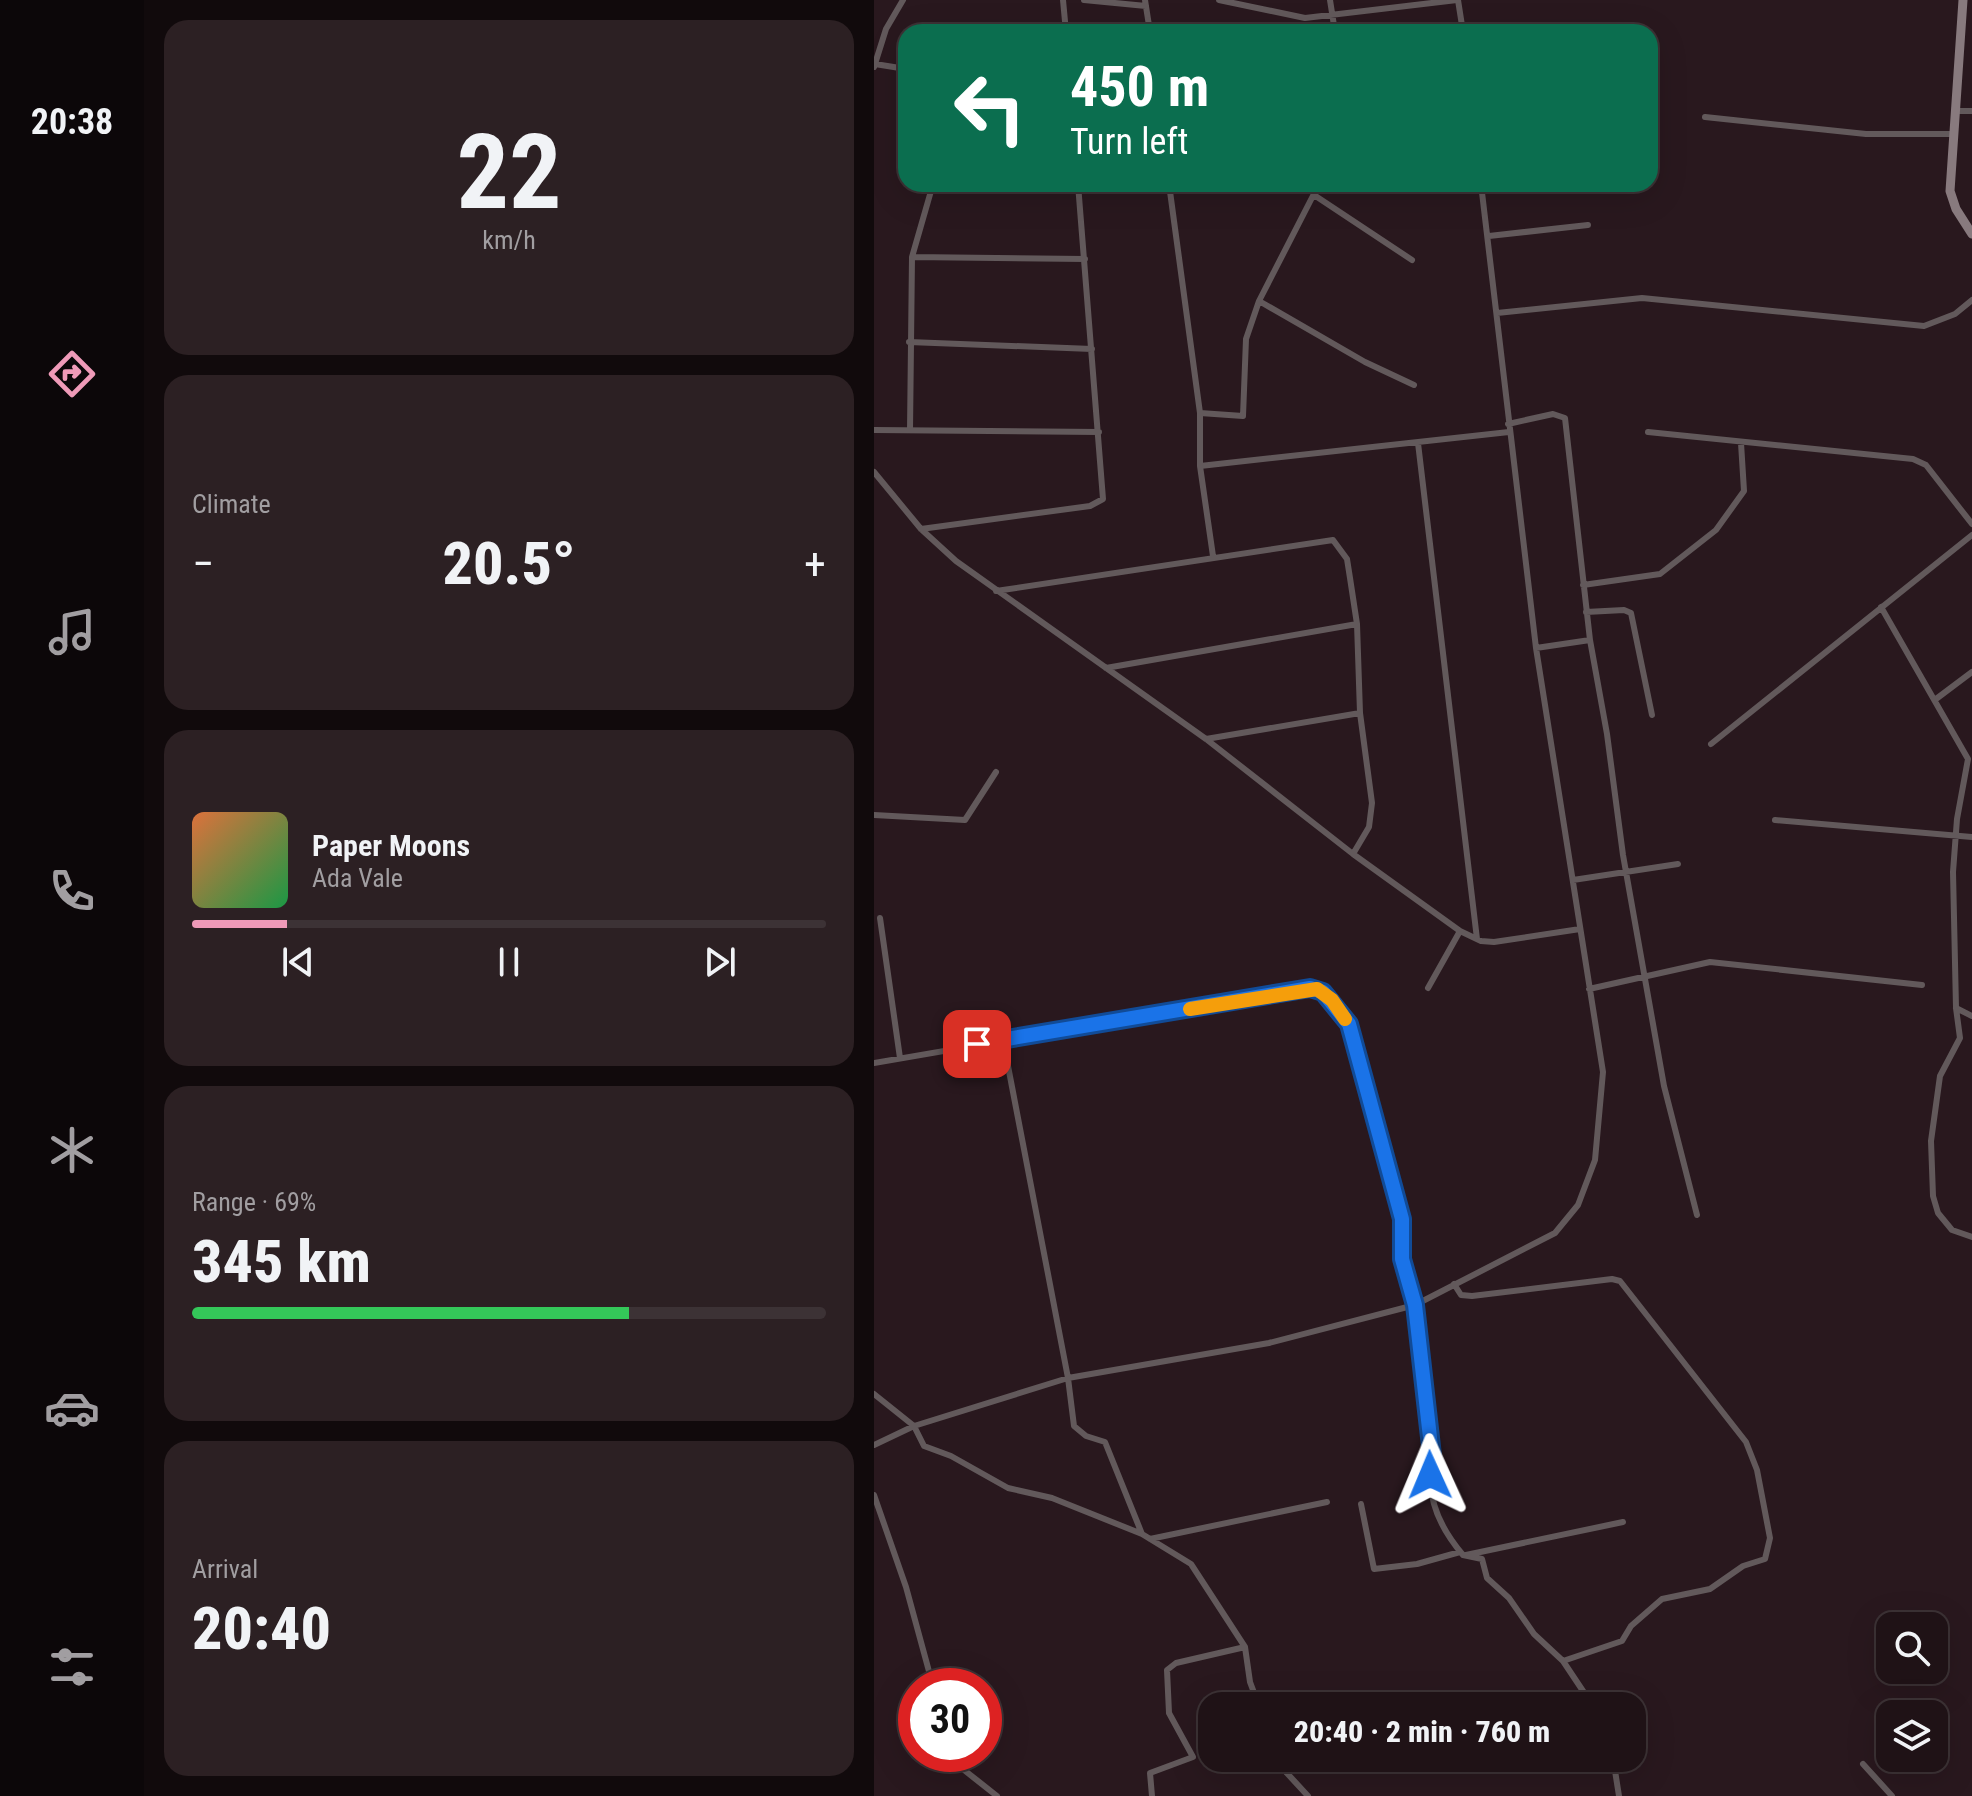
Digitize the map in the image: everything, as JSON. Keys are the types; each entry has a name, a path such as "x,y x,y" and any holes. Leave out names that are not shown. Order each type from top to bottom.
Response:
{"street":[{"path":"898,68 874,66 886,29 903,0"},
{"path":"1063,0 1065,24"},
{"path":"1084,0 1146,3 1149,24"},
{"path":"1219,0 1293,17 1333,17 1458,0 1462,24"},
{"path":"1330,0 1334,24"},
{"path":"1963,0 1950,191 1956,209 1972,234"},
{"path":"1955,111 1972,111"},
{"path":"1705,117 1866,134 1953,134"},
{"path":"910,430 912,257 931,192"},
{"path":"921,529 1099,504 1104,491 1079,192"},
{"path":"1170,192 1200,413 1200,466 1213,556"},
{"path":"1200,413 1243,416 1246,339 1259,301 1315,192"},
{"path":"874,1445 914,1426 1068,1378 1269,1343 1415,1305 1555,1233 1578,1205 1595,1160 1603,1072 1536,648 1482,192"},
{"path":"1314,195 1412,260"},
{"path":"1489,236 1588,225"},
{"path":"912,257 1085,259"},
{"path":"1497,313 1642,298 1924,326 1955,314 1972,300"},
{"path":"1259,301 1365,362 1414,385"},
{"path":"909,342 1092,349"},
{"path":"1200,466 1418,443 1508,428 1553,414 1565,418 1586,612 1626,871 1647,974 1664,1086 1697,1215"},
{"path":"874,430 1099,432"},
{"path":"1648,432 1913,459 1926,465 1972,524"},
{"path":"1418,443 1477,939"},
{"path":"1583,585 1660,574 1716,530 1744,491 1741,443"},
{"path":"874,472 921,529 996,591 1206,739 1353,854 1460,931 1477,939 1507,942 1580,929"},
{"path":"1711,744 1972,535"},
{"path":"996,591 1333,540 1347,559 1357,624 1360,713 1372,817 1353,854"},
{"path":"1881,607 1968,759 1956,833 1956,1008 1959,1044 1940,1076 1931,1141 1933,1196 1945,1224 1961,1235 1972,1237"},
{"path":"1586,612 1624,610 1631,613 1652,715"},
{"path":"1106,668 1357,624"},
{"path":"1536,648 1590,640"},
{"path":"1936,699 1972,672"},
{"path":"1206,739 1360,713"},
{"path":"874,815 965,820 996,772"},
{"path":"1775,820 1956,833 1972,837"},
{"path":"1573,880 1678,864"},
{"path":"880,918 900,1058"},
{"path":"1428,988 1460,931"},
{"path":"1589,989 1710,962 1922,985"},
{"path":"874,1063 1310,988 1323,992 1349,1024 1402,1219 1402,1259 1415,1305 1433,1464 1430,1488 1436,1515 1461,1553 1482,1559 1487,1578 1509,1598 1534,1634 1563,1661 1584,1692"},
{"path":"1956,1008 1972,1016"},
{"path":"1003,1040 1068,1378 1074,1426 1086,1436 1105,1442 1142,1534"},
{"path":"1454,1284 1461,1295 1472,1296 1612,1279 1620,1281 1743,1438 1757,1470 1770,1538 1765,1559 1743,1566 1710,1589 1662,1599 1631,1626 1622,1641 1563,1661"},
{"path":"875,1396 914,1426 924,1446 951,1456 1008,1488 1047,1496 1142,1534 1191,1564 1245,1647 1256,1692"},
{"path":"874,1495 906,1587 928,1668"},
{"path":"1150,1539 1327,1502"},
{"path":"1361,1504 1374,1569 1417,1564 1623,1522"},
{"path":"1152,1796 1150,1773 1193,1757 1169,1713 1167,1670 1176,1663 1245,1647"},
{"path":"1863,1764 1892,1796"},
{"path":"967,1772 997,1796"},
{"path":"1286,1772 1308,1796"},
{"path":"1615,1772 1619,1796"}],"slow traffic":[{"path":"1190,1009 1310,988 1323,992 1345,1019"}],"route":[{"path":"977,1044 1310,988 1323,992 1332,1000 1349,1024 1402,1219 1402,1259 1415,1305 1433,1464 1430,1475"}]}
